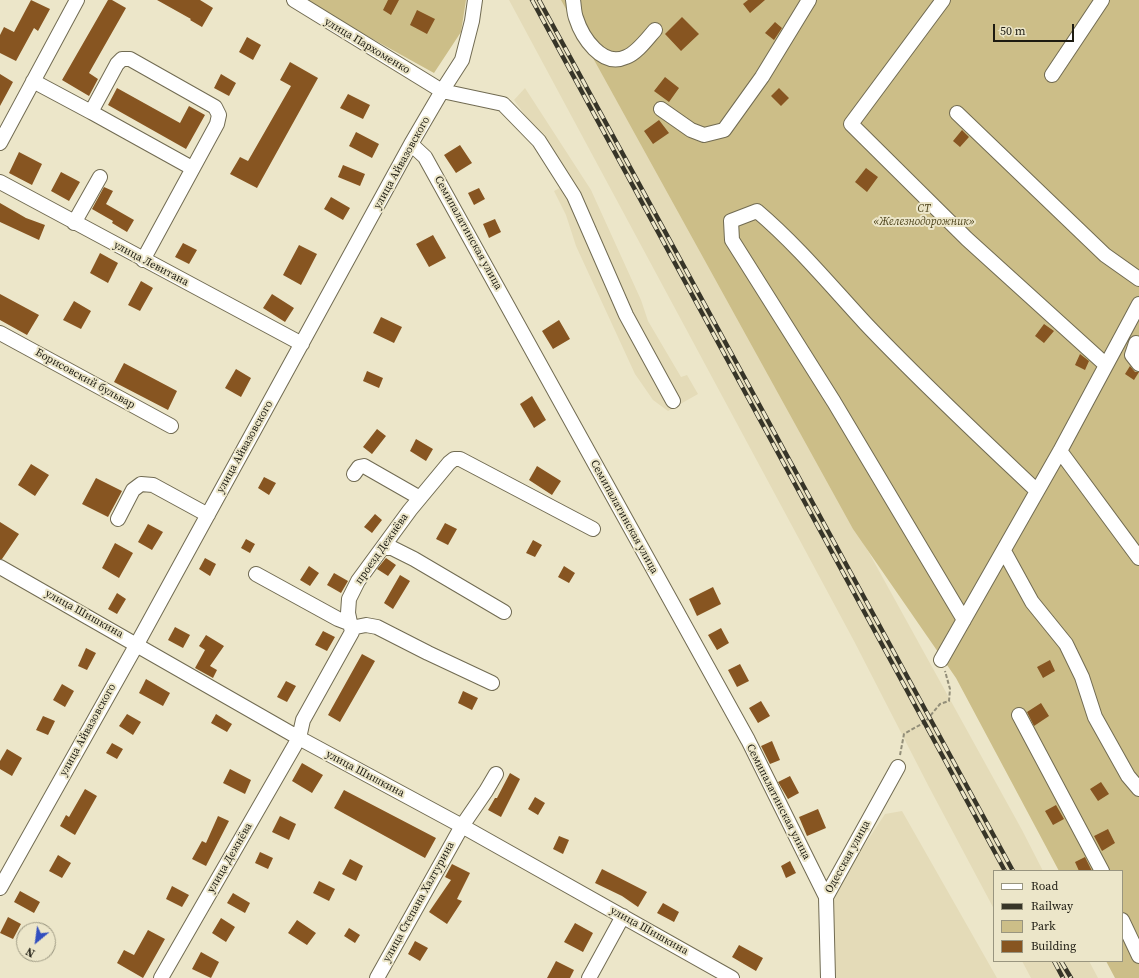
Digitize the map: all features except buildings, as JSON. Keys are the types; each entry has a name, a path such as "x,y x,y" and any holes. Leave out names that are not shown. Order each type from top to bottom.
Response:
{"street":[{"path":"0,143 77,0"},
{"name":"улица Пархоменко","path":"294,0 442,91 502,104 539,141 574,196 626,315 673,401"},
{"name":"улица Айвазовского","path":"0,888 137,644 411,144 462,60 472,21 475,0"},
{"path":"573,0 576,18 591,45 598,53 606,57 616,60 626,57 655,30"},
{"path":"661,109 691,130 704,135 724,130 762,77 809,0"},
{"path":"943,0 851,124 967,239 1106,366"},
{"path":"1052,75 1102,0"},
{"path":"91,112 116,64 122,59 130,59 215,107 219,115 217,124 143,260"},
{"path":"33,81 192,168"},
{"path":"957,114 1105,255 1139,279"},
{"name":"Семипалатинская улица","path":"411,144 426,157 744,733 826,897"},
{"path":"74,223 100,177"},
{"name":"улица Левитана","path":"0,182 302,344"},
{"path":"964,620 834,402 732,240 731,221 757,210 786,235 866,324 974,432 1037,491"},
{"path":"942,660 1060,451 1139,304"},
{"name":"Борисовский бульвар","path":"0,333 171,426"},
{"path":"1136,343 1132,355 1139,364"},
{"path":"1060,451 1139,558"},
{"name":"проезд Дежнёва","path":"299,738 303,720 352,632 348,613 350,599 358,581 420,498 454,459 460,459 467,462 593,529"},
{"path":"354,474 359,467 364,466 420,498"},
{"path":"118,518 133,490 141,484 153,485 208,515"},
{"path":"383,548 392,548 414,559 504,612"},
{"path":"1004,551 1032,602 1066,644 1082,677 1094,717 1128,776 1139,789"},
{"name":"улица Шишкина","path":"0,566 299,738 462,826 732,978"},
{"path":"256,574 351,626 366,625 377,627 492,683"},
{"path":"1019,715 1101,870"},
{"name":"улица Дежнёва","path":"161,978 299,738"},
{"name":"Одесская улица","path":"828,978 826,897 898,767"},
{"name":"улица Степана Халтурина","path":"377,978 462,826 496,774"},
{"path":"589,978 623,916"},
{"path":"1123,922 1139,956"}],"path":[{"path":"898,767 904,734 925,722 940,704 949,701 950,689 942,660"}],"shaded area":[{"path":"509,0 564,0 1022,830 1042,870 993,870 993,907 854,641"},
{"path":"525,88 591,190 641,300 648,321 681,377 687,375 698,394 668,411 653,400 635,374 576,246 566,215 554,191 573,181 514,100"},
{"path":"902,811 997,978 832,978 830,897 885,814"},
{"path":"1023,962 1090,962 1098,978 1031,978"}],"green space":[{"path":"302,0 466,0 461,32 434,73"},
{"name":"СТ «Железнодорожник»","path":"561,0 1139,0 1139,978 1115,978 1107,962 1123,962 1123,870 1058,870 956,678 853,529"}],"railway":[{"path":"532,0 1004,870"},
{"path":"539,0 1012,870"},
{"path":"1055,962 1063,978"},
{"path":"1062,962 1071,978"}]}
